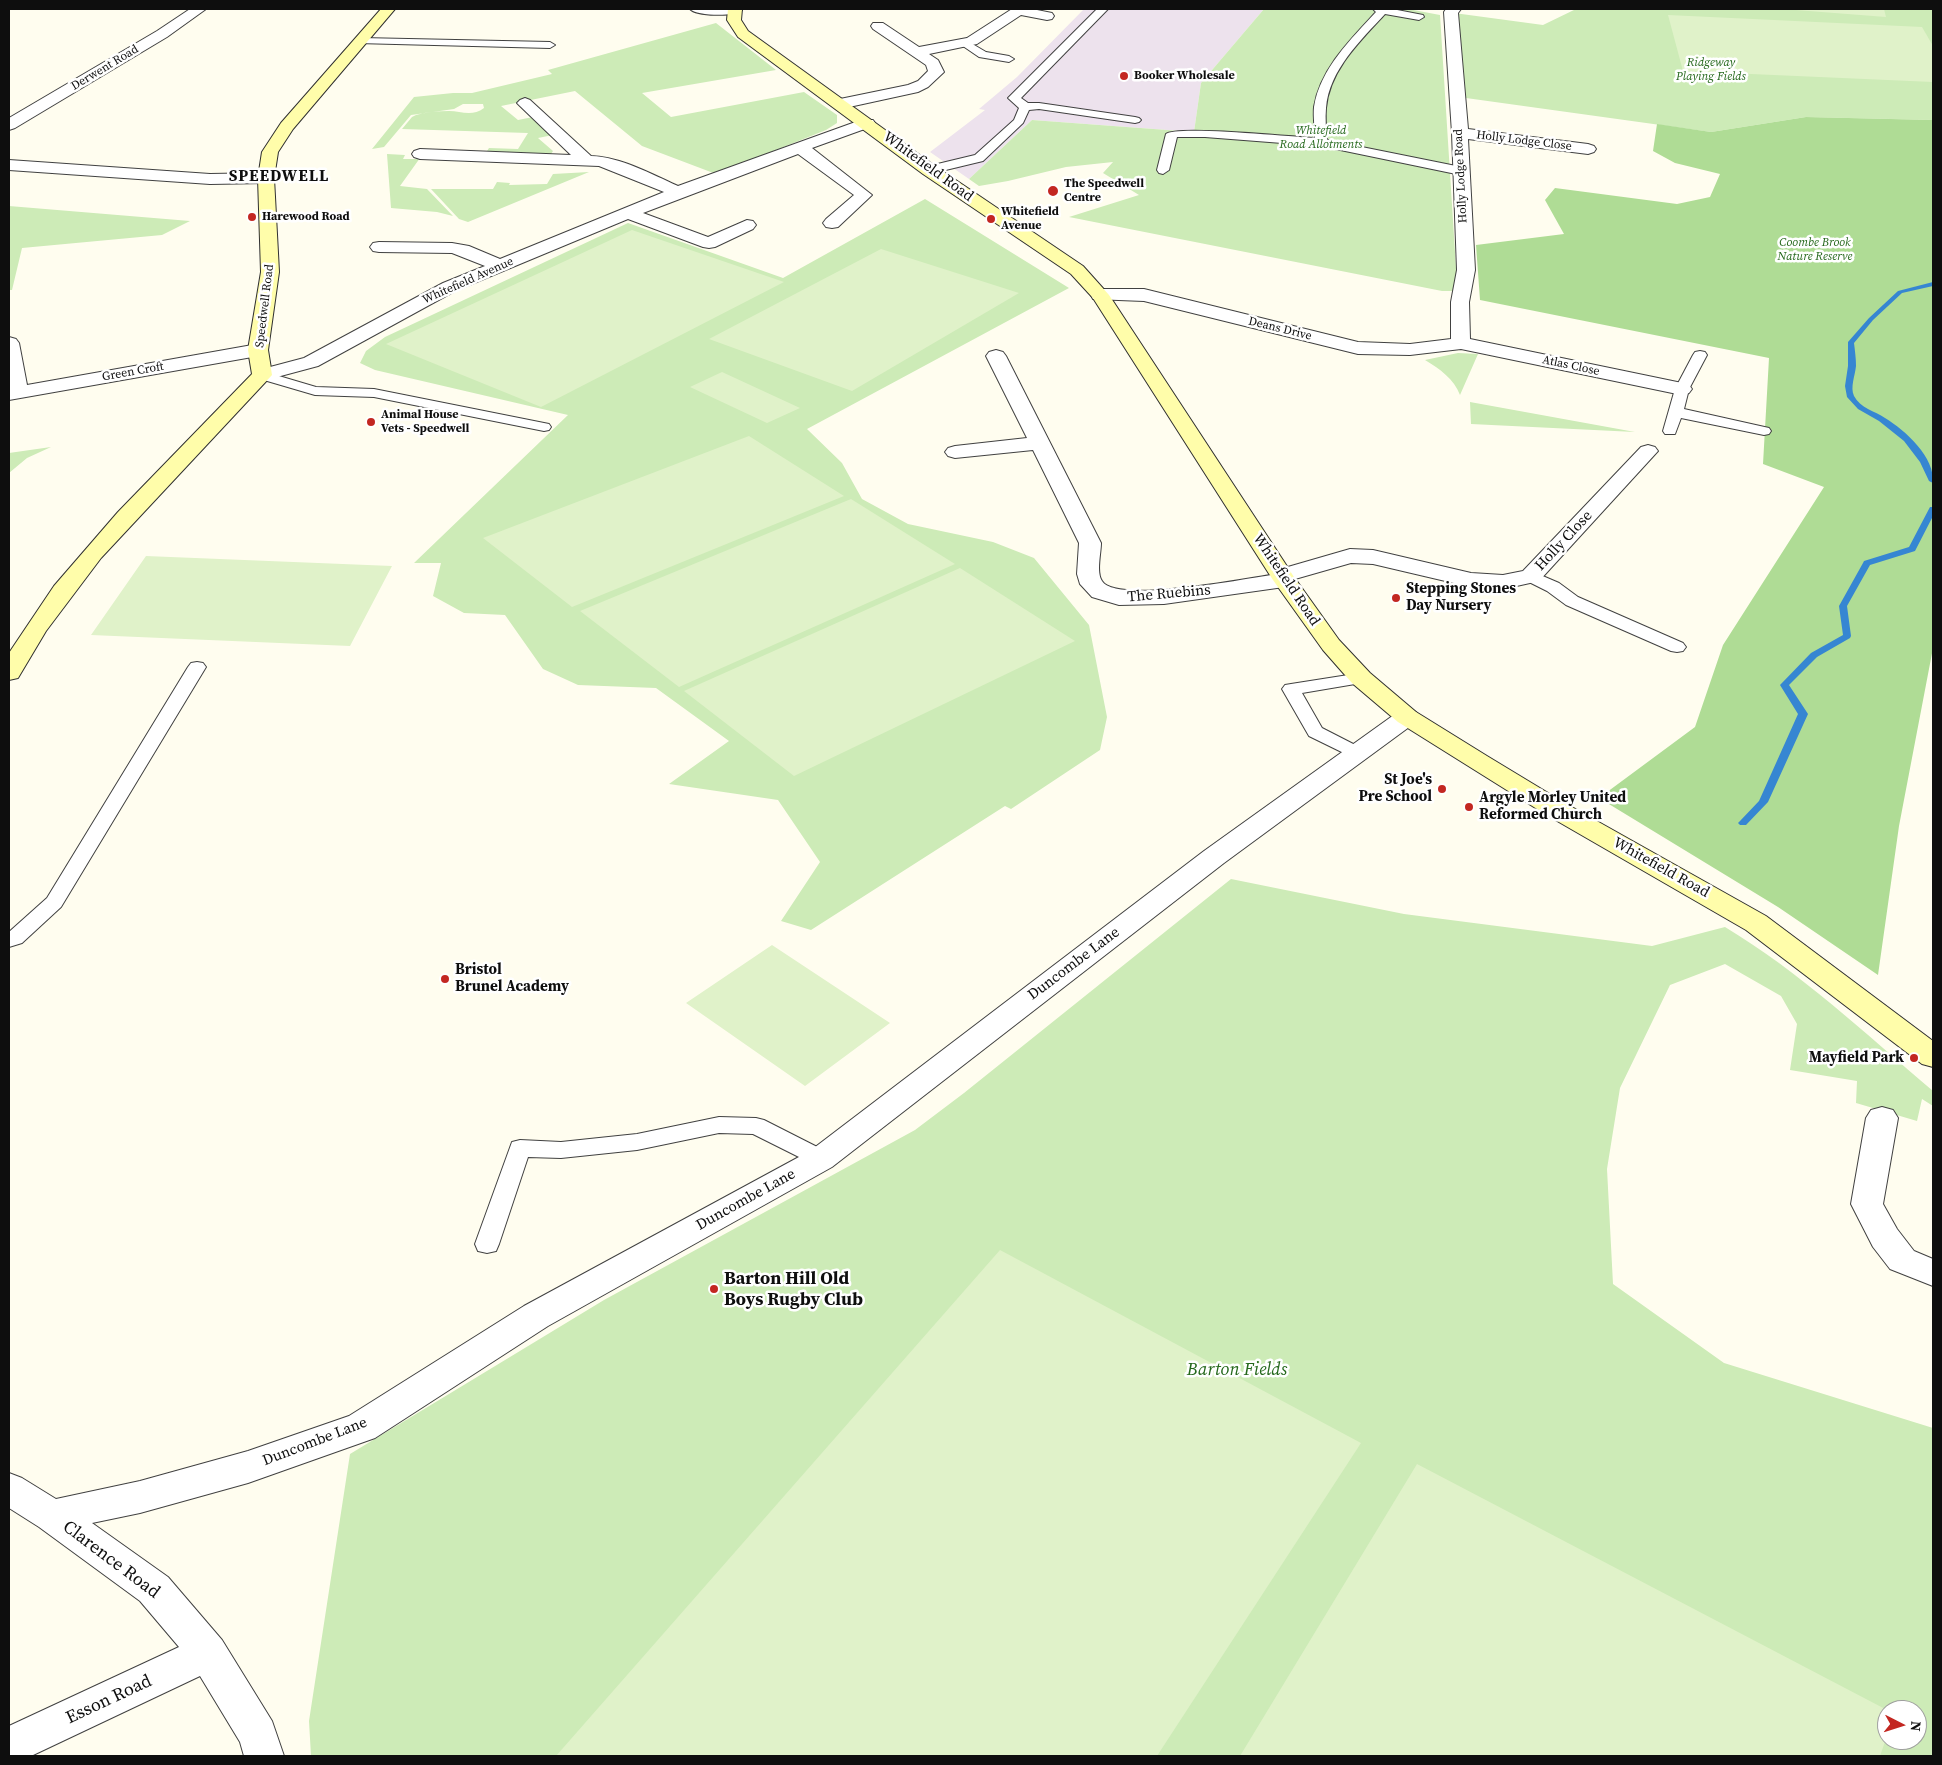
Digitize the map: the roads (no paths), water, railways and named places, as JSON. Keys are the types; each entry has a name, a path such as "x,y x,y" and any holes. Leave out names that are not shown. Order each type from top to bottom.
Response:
{"main road":[{"name":"Speedwell Road","path":"262,375 258,350 270,272 266,178 270,152 285,128 388,9"},
{"name":"Whitefield Road","path":"735,9 734,20 743,34 929,170 1077,270 1100,295 1283,578 1331,645 1361,678 1407,717 1554,808 1734,909 1933,1056"},
{"path":"11,663 54,600 100,545 215,427 262,375"}],"street":[{"name":"Derwent Road","path":"9,125 162,34 200,9"},
{"path":"696,9 735,9"},
{"name":"Holly Lodge Road","path":"1454,9 1451,12 1460,134 1466,270 1460,302 1461,343"},
{"path":"917,52 975,39 1020,10 1047,16"},
{"path":"840,104 905,91 923,84 934,74 936,68 933,63 872,27 897,23"},
{"path":"525,103 560,128 586,160"},
{"name":"Whitefield Avenue","path":"262,375 311,362 442,291 627,213 678,192 866,123"},
{"name":"Holly Lodge Close","path":"1460,134 1588,149"},
{"path":"800,147 864,195 832,223"},
{"path":"420,154 586,160 613,165 678,192"},
{"path":"9,165 210,179 266,178"},
{"path":"627,213 709,243 747,225"},
{"path":"378,247 417,252 463,250 500,266"},
{"name":"Deans Drive","path":"1100,295 1144,295 1358,348 1393,351 1426,350 1461,343"},
{"path":"9,343 13,393"},
{"name":"Atlas Close","path":"1461,343 1682,388"},
{"name":"Green Croft","path":"13,393 258,350"},
{"name":"The Ruebins","path":"996,356 1090,543 1088,574 1091,584 1100,592 1119,598 1157,598 1283,578"},
{"path":"955,452 1040,443"},
{"name":"Holly Close","path":"1283,578 1350,556 1373,557 1470,580 1503,582 1531,576 1648,451"},
{"name":"Duncombe Lane","path":"52,1516 140,1497 248,1467 362,1427 536,1316 821,1158 1214,857 1407,717"},
{"path":"1882,1118 1867,1204 1884,1238 1902,1260 1933,1272"},
{"path":"9,1490 52,1516"},
{"name":"Clarence Road","path":"52,1516 154,1589 208,1653 258,1735 264,1756"},
{"name":"Esson Road","path":"9,1746 208,1653"}],"lane":[{"path":"1103,9 1014,98 1025,107 1039,106 1135,120"},
{"path":"1321,142 1320,106 1328,80 1380,9 1418,17"},
{"path":"360,41 550,45"},
{"path":"964,42 980,54 1009,60"},
{"path":"929,170 979,158 1019,121 1025,107"},
{"path":"1163,170 1172,134 1205,134 1321,142 1461,171"},
{"path":"1670,431 1682,388 1700,355"},
{"path":"262,375 315,391 374,393 544,427"},
{"path":"1675,412 1764,431"},
{"path":"1531,576 1553,587 1572,601 1677,647"},
{"path":"9,940 15,938 54,902 197,667"},
{"path":"1356,753 1314,732 1291,689 1361,678"},
{"path":"487,1244 520,1148 561,1150 637,1142 719,1126 756,1126 821,1158"}],"waterway":[{"path":"1933,284 1900,292 1871,319 1850,343 1852,366 1849,386 1851,397 1857,404 1891,425 1913,446 1924,462 1933,481"},
{"path":"1743,823 1763,802 1803,714 1784,685 1814,655 1847,636 1843,606 1867,563 1912,549 1933,509"}],"place":[{"name":"Booker Wholesale","path":"1124,76"},
{"name":"The Speedwell Centre","path":"1053,191"},
{"name":"Harewood Road","path":"252,217"},
{"name":"Whitefield Avenue","path":"991,219"},
{"name":"Animal House Vets - Speedwell","path":"371,422"},
{"name":"Stepping Stones Day Nursery","path":"1396,598"},
{"name":"St Joe's Pre School","path":"1442,789"},
{"name":"Argyle Morley United Reformed Church","path":"1469,807"},
{"name":"Bristol Brunel Academy","path":"445,979"},
{"name":"Mayfield Park","path":"1914,1058"},
{"name":"Barton Hill Old Boys Rugby Club","path":"714,1289"}],"district":[{"name":"SPEEDWELL","path":"279,177"}],"park label":[{"name":"Ridgeway Playing Fields","path":"1711,70"},
{"name":"Whitefield Road Allotments","path":"1321,138"},
{"name":"Coombe Brook Nature Reserve","path":"1815,250"},
{"name":"Barton Fields","path":"1237,1370"}]}
